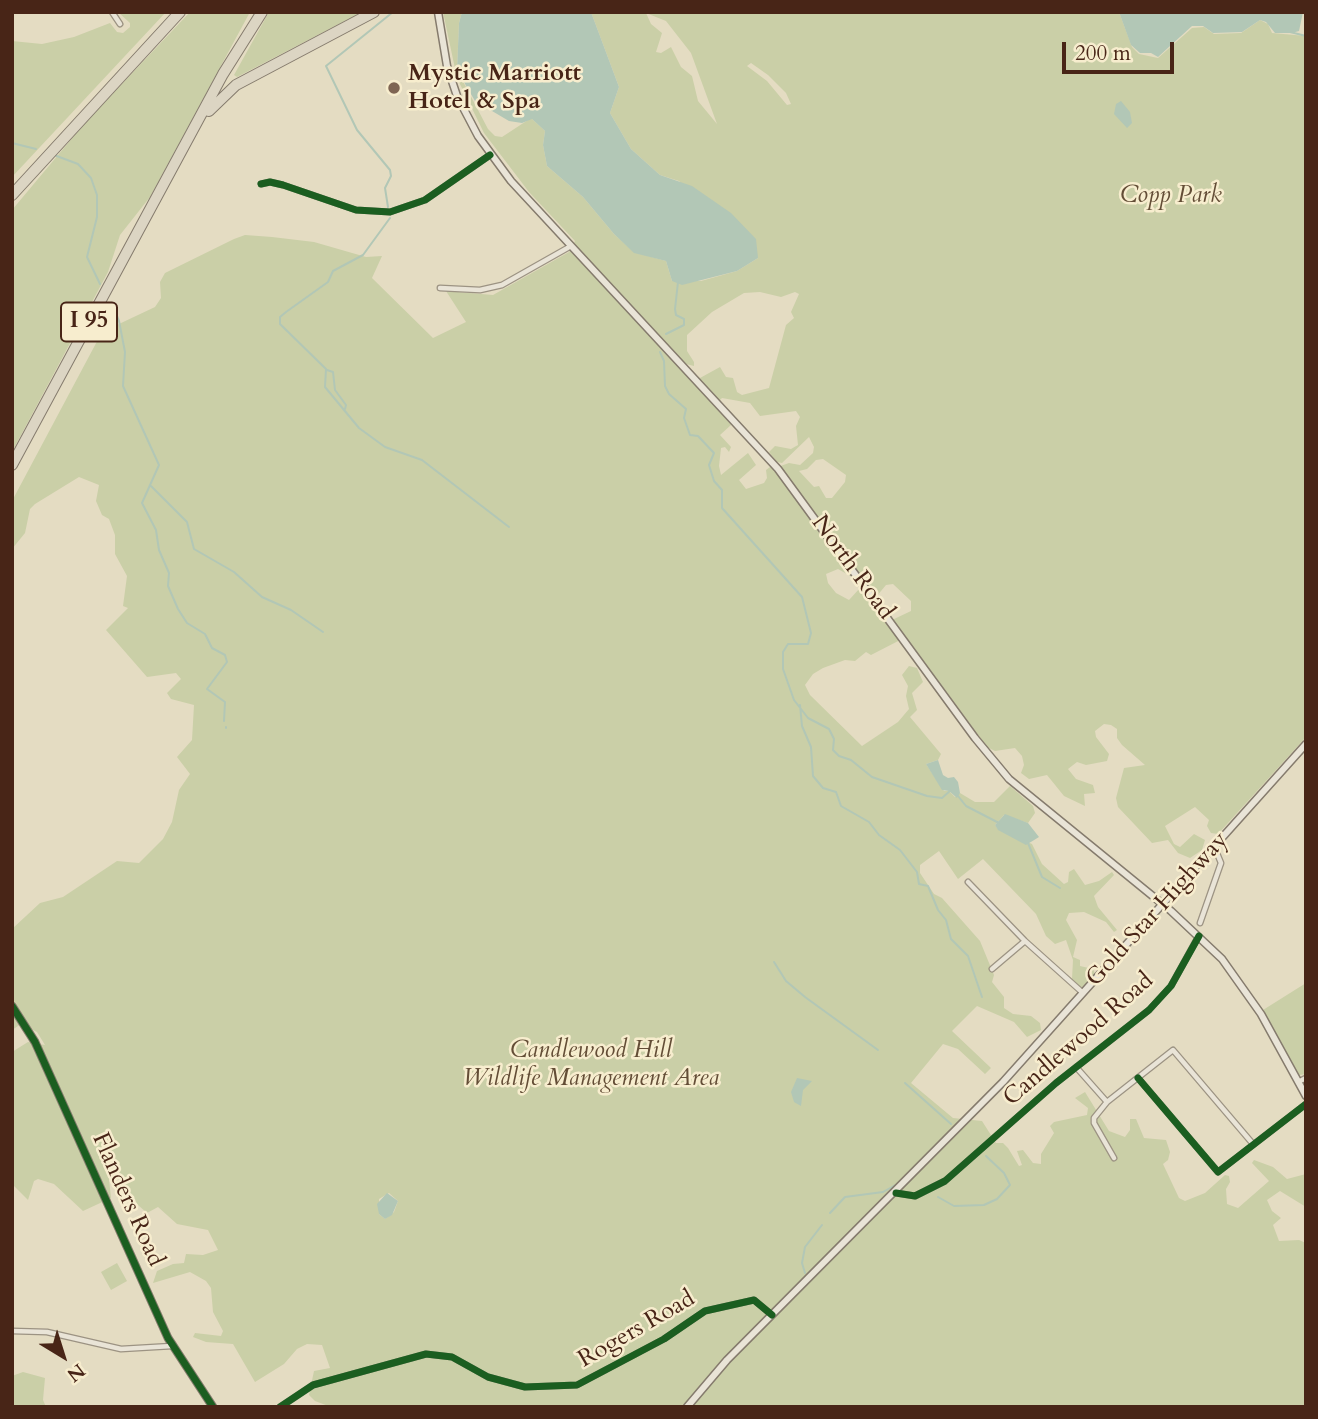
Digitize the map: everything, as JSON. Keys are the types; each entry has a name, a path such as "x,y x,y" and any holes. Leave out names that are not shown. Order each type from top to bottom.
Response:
{"highway":[{"path":"12,195 177,12"},
{"name":"I 95","path":"12,464 223,74 262,12"},
{"path":"166,179 206,114 225,93 374,12"}],"main road":[{"name":"North Road","path":"438,12 447,66 457,96 490,155 778,469 993,762 1027,797 1163,905 1222,959 1251,997 1306,1096"},
{"name":"Gold Star Highway","path":"687,1407 710,1378 896,1193 1083,993 1306,744"},
{"name":"Flanders Road","path":"12,1006 35,1042 172,1346 213,1407"}],"street":[{"path":"112,12 120,24"},
{"path":"261,184 270,182 356,210 390,212 425,200 490,155"},
{"path":"440,288 480,290 502,285 571,246"},
{"path":"1200,923 1221,863 1214,846"},
{"path":"968,882 1025,941 1083,993"},
{"name":"Candlewood Road","path":"896,1193 915,1196 945,1181 1076,1067 1157,1003 1171,986 1199,936"},
{"path":"992,969 1025,941"},
{"path":"1114,1158 1094,1123 1107,1102 1173,1050 1253,1144"},
{"path":"1076,1067 1107,1102"},
{"path":"1298,1082 1306,1077"},
{"path":"1138,1078 1218,1172 1306,1104"},
{"name":"Rogers Road","path":"280,1407 313,1385 426,1354 452,1357 488,1377 525,1387 577,1385 664,1339 697,1316 714,1308 754,1300 772,1315"},
{"path":"12,1331 47,1332 121,1349 172,1346"}],"green space":[{"path":"118,12 166,12 12,177 12,41 42,44 74,37 110,23 117,32 123,33 130,27 130,23"},
{"path":"190,12 250,12 150,197 120,235 108,272 12,452 12,210 84,124"},
{"path":"269,12 362,12 237,77 234,75"},
{"path":"443,12 462,12 457,70 488,129 495,136 502,137 531,118 545,131 543,145 547,166 583,197 614,234 634,252 666,261 672,281 701,281 737,271 758,258 679,181 660,175 631,149 610,113 619,87 591,12 1119,12 1132,47 1139,54 1158,58 1192,28 1204,27 1214,34 1241,33 1260,20 1268,24 1272,33 1306,36 1306,737 1218,834 1211,833 1207,826 1209,820 1195,807 1165,826 1174,844 1180,847 1194,834 1205,840 1202,850 1190,858 1178,853 1168,840 1152,843 1118,807 1116,798 1124,768 1145,765 1122,745 1117,738 1117,729 1111,725 1104,724 1095,731 1096,737 1109,754 1107,761 1086,765 1077,762 1068,769 1076,779 1093,785 1095,793 1084,794 1085,806 1064,796 1047,775 1029,779 1021,773 1024,765 1022,756 1015,748 995,751 987,747 906,637 871,655 866,652 855,661 845,660 823,668 813,674 805,685 810,695 862,746 898,722 909,709 906,696 908,686 902,675 909,666 917,668 923,682 912,693 917,710 910,717 941,754 938,760 926,764 944,791 949,791 955,797 960,793 975,802 994,802 1010,786 1033,806 1035,813 1028,823 1004,815 995,825 998,829 1032,844 1042,864 1064,884 1068,882 1069,872 1074,869 1085,885 1099,881 1112,872 1114,875 1094,896 1098,907 1117,930 1114,932 1106,922 1084,912 1069,913 1066,920 1077,940 1073,957 1080,960 1080,966 1093,969 1095,974 1081,988 1072,979 1073,960 1066,940 1055,944 1046,936 1036,914 983,859 958,879 939,851 920,865 920,873 934,894 942,898 980,941 994,975 992,982 1004,997 1004,1008 1013,1014 1031,1016 1040,1023 1041,1030 1027,1037 1014,1022 977,1006 952,1031 991,1068 985,1074 958,1049 943,1044 911,1083 953,1118 982,1121 996,1143 1003,1143 1008,1148 1019,1166 1022,1165 1017,1151 1023,1150 1033,1163 1041,1164 1041,1154 1054,1133 1050,1126 1054,1122 1087,1115 1088,1108 1075,1098 1085,1092 1109,1131 1125,1137 1130,1130 1130,1119 1136,1119 1144,1138 1166,1140 1170,1152 1168,1160 1163,1164 1179,1198 1185,1201 1205,1193 1225,1175 1229,1176 1230,1182 1226,1189 1227,1204 1238,1208 1269,1181 1252,1163 1254,1160 1273,1167 1287,1179 1306,1174 1306,1207 1280,1191 1267,1200 1272,1211 1281,1218 1273,1225 1279,1241 1299,1240 1306,1243 1306,1407 331,1407 315,1401 309,1395 314,1371 330,1368 322,1345 307,1344 297,1349 284,1364 255,1382 233,1344 206,1342 193,1337 195,1333 221,1336 223,1331 213,1312 211,1288 206,1281 190,1272 153,1283 157,1271 173,1264 184,1263 186,1254 203,1255 218,1250 208,1230 177,1224 158,1207 147,1213 138,1205 119,1175 113,1174 109,1179 111,1198 83,1211 54,1184 38,1179 34,1181 28,1200 12,1184 12,1052 28,1042 45,1045 37,1032 21,1024 12,1030 12,929 40,903 63,897 117,861 139,863 163,839 172,822 179,790 190,774 177,757 192,740 194,705 171,699 167,693 181,679 176,673 147,677 106,630 128,608 123,606 127,576 115,554 115,535 109,519 102,515 96,501 99,485 79,477 35,504 30,509 25,533 12,549 12,501 102,332 155,307 161,298 160,282 165,273 234,239 245,235 272,237 314,242 366,257 382,256 372,278 433,338 466,322 446,291 493,295 569,252 575,241 529,192 484,133 457,78","holes":["646,13 666,21 691,53 717,124 698,101 692,76 681,67 671,47 661,53 656,52 662,33 651,24","751,63 768,75 786,93 791,104 787,105 767,81 747,66","760,292 781,297 795,292 799,294 791,312 794,318 786,325 769,388 742,395 737,392 733,378 726,377 720,367 700,378 686,364 694,366 687,351 687,335 712,312 744,293","722,398 750,403 760,416 796,411 800,417 796,426 798,445 791,449 775,446 769,452 777,462 782,463 809,437 814,447 813,453 800,465 789,463 770,467 766,470 767,478 764,483 746,489 739,480 756,465 748,453 721,475 721,448 725,447 729,452 731,447 720,435 731,425 720,400","823,459 846,475 845,482 832,498 826,498 819,486 814,487 799,471 807,469 816,460","838,569 854,578 860,588 849,600 836,593 828,583 826,574","893,584 911,601 911,611 892,620 876,597 886,585","389,1193 398,1201 394,1212 385,1219 379,1214 379,1199"]},
{"path":"1306,983 1306,1074 1299,1075 1263,1010"},
{"path":"117,1263 127,1281 111,1290 101,1272"},
{"path":"23,1372 45,1378 43,1400 46,1407 12,1407 12,1376"}],"shaded area":[{"path":"462,12 591,12 619,87 610,113 631,149 660,175 692,186 731,213 756,239 758,258 737,271 682,285 672,281 666,261 634,253 583,197 547,166 543,145 545,131 532,119 522,123 509,121 475,101 457,70"},
{"path":"1119,12 1303,12 1299,31 1292,33 1275,33 1266,22 1260,20 1242,32 1213,33 1203,26 1192,26 1158,57 1151,53 1140,53 1131,45"},
{"path":"1121,101 1130,112 1132,123 1127,128 1114,114 1116,104"},
{"path":"938,760 943,775 954,777 958,782 960,793 957,798 949,791 942,790 926,764"},
{"path":"1005,814 1028,823 1039,837 1026,845 998,830 995,825"},
{"path":"797,1078 812,1081 803,1090 801,1106 794,1102 791,1092"},
{"path":"387,1193 398,1201 392,1215 385,1219 379,1214 377,1204"}],"waterway":[{"path":"388,207 385,188 391,176 390,170 357,130 326,66 393,12"},
{"path":"1290,32 1306,36"},
{"path":"12,143 36,149"},
{"path":"54,155 78,164 91,178 97,195 97,217 87,257 100,284"},
{"path":"390,218 363,255 333,271 328,282 280,317 280,324 326,369 325,387 359,428 385,447 422,460 509,527"},
{"path":"666,334 684,325 684,319 676,315 675,309 678,282"},
{"path":"112,304 119,321 125,352 123,386 159,465 142,503 156,530 159,550 169,573 168,586 178,609 187,623 205,634 212,648 225,655 227,662 207,689 225,702 224,721"},
{"path":"660,352 664,361 665,386 669,394 686,409 684,418 690,435 698,436 714,453 709,465 714,481 722,490 722,508 802,597 811,633 808,644 788,644 783,652 783,669 794,700 808,718 829,729 834,739 833,750 839,756 851,760 872,777 927,796 942,798 951,790"},
{"path":"327,370 333,372 335,390 346,405 345,409"},
{"path":"151,486 187,522 194,549 234,572 262,597 291,610 323,632"},
{"path":"800,705 802,726 811,747 813,776 823,788 836,792 841,806 869,822 879,835 900,850 917,872 919,884 928,886 938,910 946,920 951,939 968,956 982,997"},
{"path":"958,796 966,806 999,823"},
{"path":"1028,843 1042,877 1060,888"},
{"path":"774,962 786,981 878,1050"},
{"path":"905,1083 951,1124"},
{"path":"938,1197 954,1206 984,1205 997,1199 1010,1185 1004,1173 986,1156"},
{"path":"830,1213 845,1197 883,1192 899,1183"},
{"path":"805,1273 802,1263 805,1247 822,1225"}],"cycle path":[{"path":"261,184 270,182 283,185 356,210 390,212 425,200 490,155"},
{"path":"896,1193 915,1196 945,1181 1056,1083 1149,1010 1171,986 1199,936"},
{"path":"12,1006 35,1042 168,1338 213,1407"},
{"path":"1138,1078 1218,1172 1306,1104"},
{"path":"280,1407 313,1385 426,1354 452,1357 488,1377 525,1387 577,1385 664,1339 705,1311 754,1300 772,1315"}],"place":[{"name":"Mystic Marriott Hotel & Spa","path":"394,88"}],"park label":[{"name":"Copp Park","path":"1171,196"},
{"name":"Candlewood Hill Wildlife Management Area","path":"591,1065"}]}
